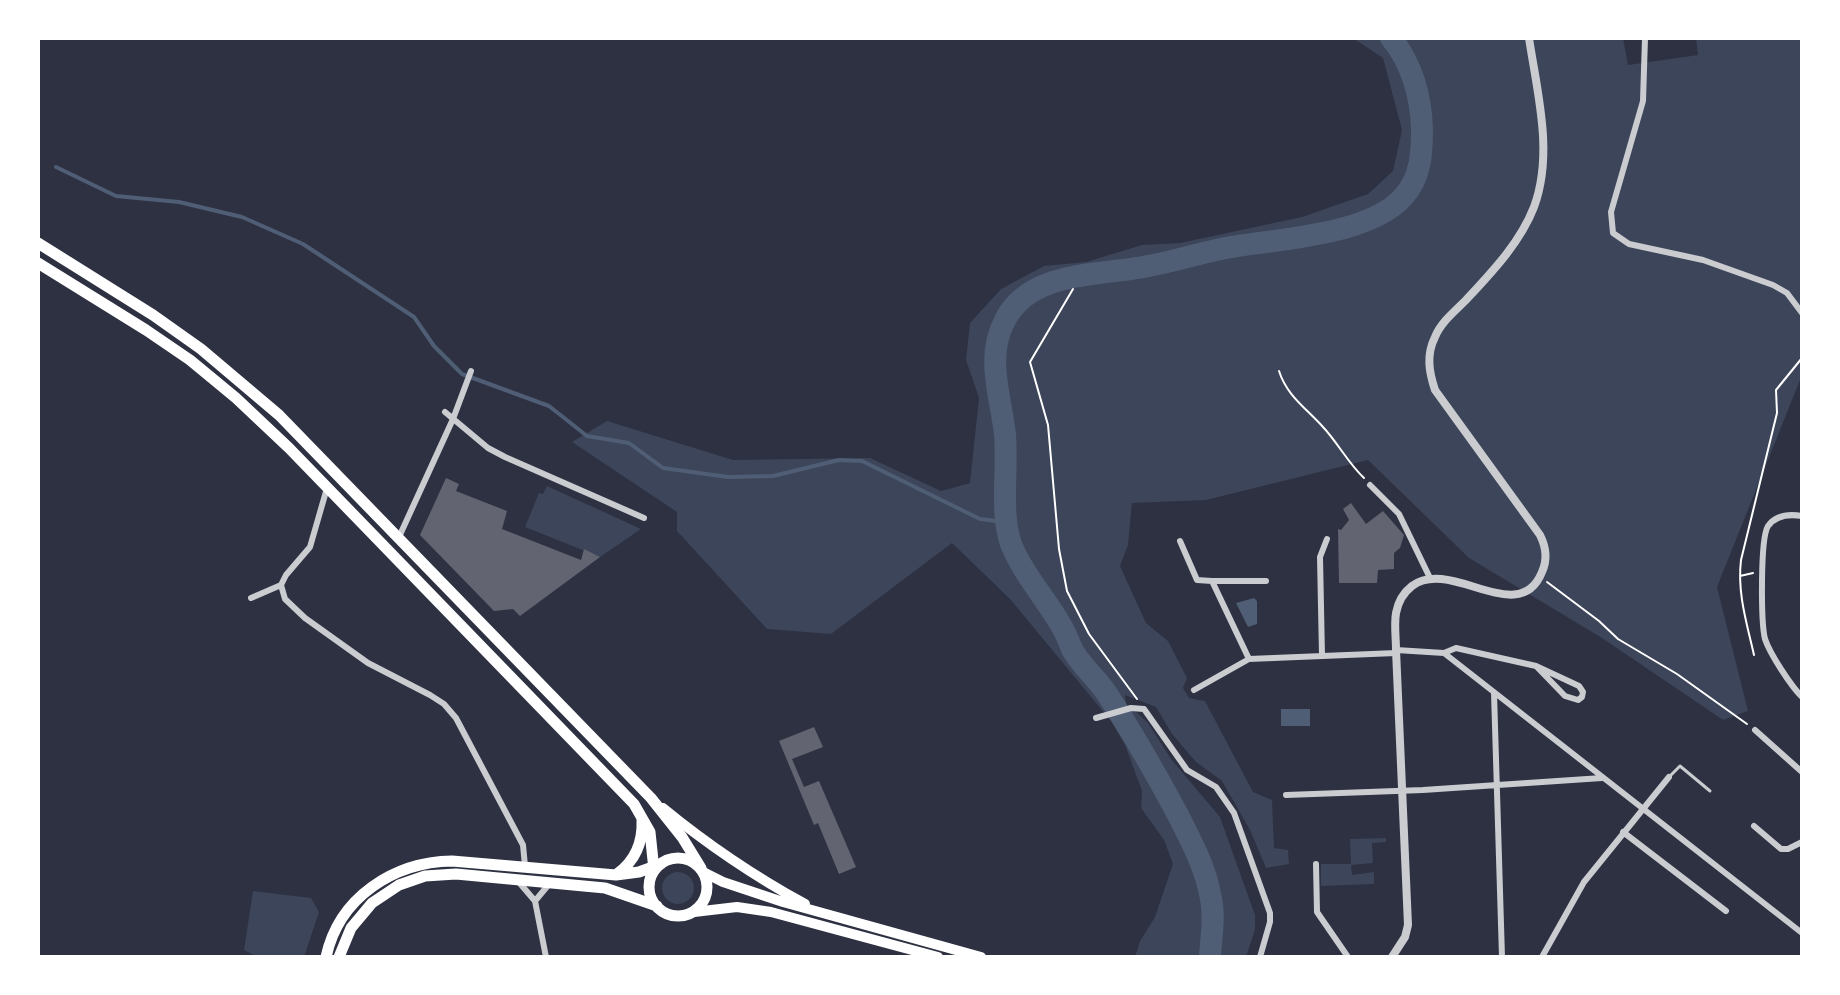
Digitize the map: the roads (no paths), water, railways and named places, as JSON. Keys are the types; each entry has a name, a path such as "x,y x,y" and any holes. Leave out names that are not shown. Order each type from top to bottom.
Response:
{"highway":[{"path":"38,243 153,315 221,365 279,415 651,798 682,837 702,870 707,885 703,902 694,912 681,916 605,888 437,874 399,885 361,915 351,928 339,957"},
{"path":"38,263 190,360 246,408 327,487 637,808 650,832 657,867 650,889 657,906"},
{"path":"616,875 628,864 641,841 642,819 637,808"},
{"path":"326,957 338,923 361,895 403,868 434,861 452,861 616,875 633,874 679,858 689,860 702,870"}],"main road":[{"path":"651,798 724,856 814,909"},
{"path":"702,870 740,889 981,957"},
{"path":"694,912 737,907 771,912 938,957"}],"street":[{"path":"1392,957 1405,937 1408,925 1395,616 1399,601 1413,585 1430,578 1447,578 1496,594 1511,595 1526,590 1540,577 1546,552 1540,535 1435,390 1429,358 1439,329 1505,257 1527,222 1538,195 1543,141 1529,38"},
{"path":"1645,38 1643,101 1611,212 1613,233 1629,244 1703,260 1773,285 1787,293 1802,313"},
{"path":"399,537 453,419 471,371"},
{"path":"445,412 488,448 644,518"},
{"path":"1370,485 1399,514 1430,578"},
{"path":"251,598 281,585 310,547 327,487"},
{"path":"1802,516 1783,516 1770,524 1763,539 1765,638 1802,697"},
{"path":"1322,656 1320,557 1327,539"},
{"path":"1180,541 1197,580 1266,581"},
{"path":"1212,581 1249,659"},
{"path":"281,585 285,599 298,612 368,663 444,704 456,718 523,845 525,866"},
{"path":"1194,690 1249,659 1396,652 1444,653 1456,648 1536,666 1579,686 1582,697 1569,699 1536,666"},
{"path":"1444,653 1802,933"},
{"path":"1494,693 1502,957"},
{"path":"1096,718 1131,708 1144,709 1187,770 1216,787 1237,818 1270,913 1270,926 1260,957"},
{"path":"1755,730 1802,772"},
{"path":"1542,957 1584,882 1669,777"},
{"path":"1286,795 1603,778"},
{"path":"1754,826 1781,849 1802,842"},
{"path":"1623,832 1726,911"},
{"path":"1316,864 1317,912 1348,957"},
{"path":"517,879 535,901 546,957"},
{"path":"535,901 552,882"}],"lane":[{"path":"1669,777 1680,766 1710,791"}],"waterway":[{"path":"1210,957 1212,906 1206,877 1193,846 1136,740 1105,691 1073,651 1064,630 1011,544 1006,519 1006,448 996,377 996,349 1005,320 1015,305 1043,286 1078,276 1143,267 1226,248 1321,234 1369,220 1389,209 1404,196 1414,181 1422,138 1420,105 1414,81 1405,58 1391,38"},
{"path":"56,167 116,196 179,202 242,217 303,244 414,317 434,346 462,374 549,406 587,436 629,443 663,468 728,477 773,476 839,460 862,461 980,519 1005,522"}]}
